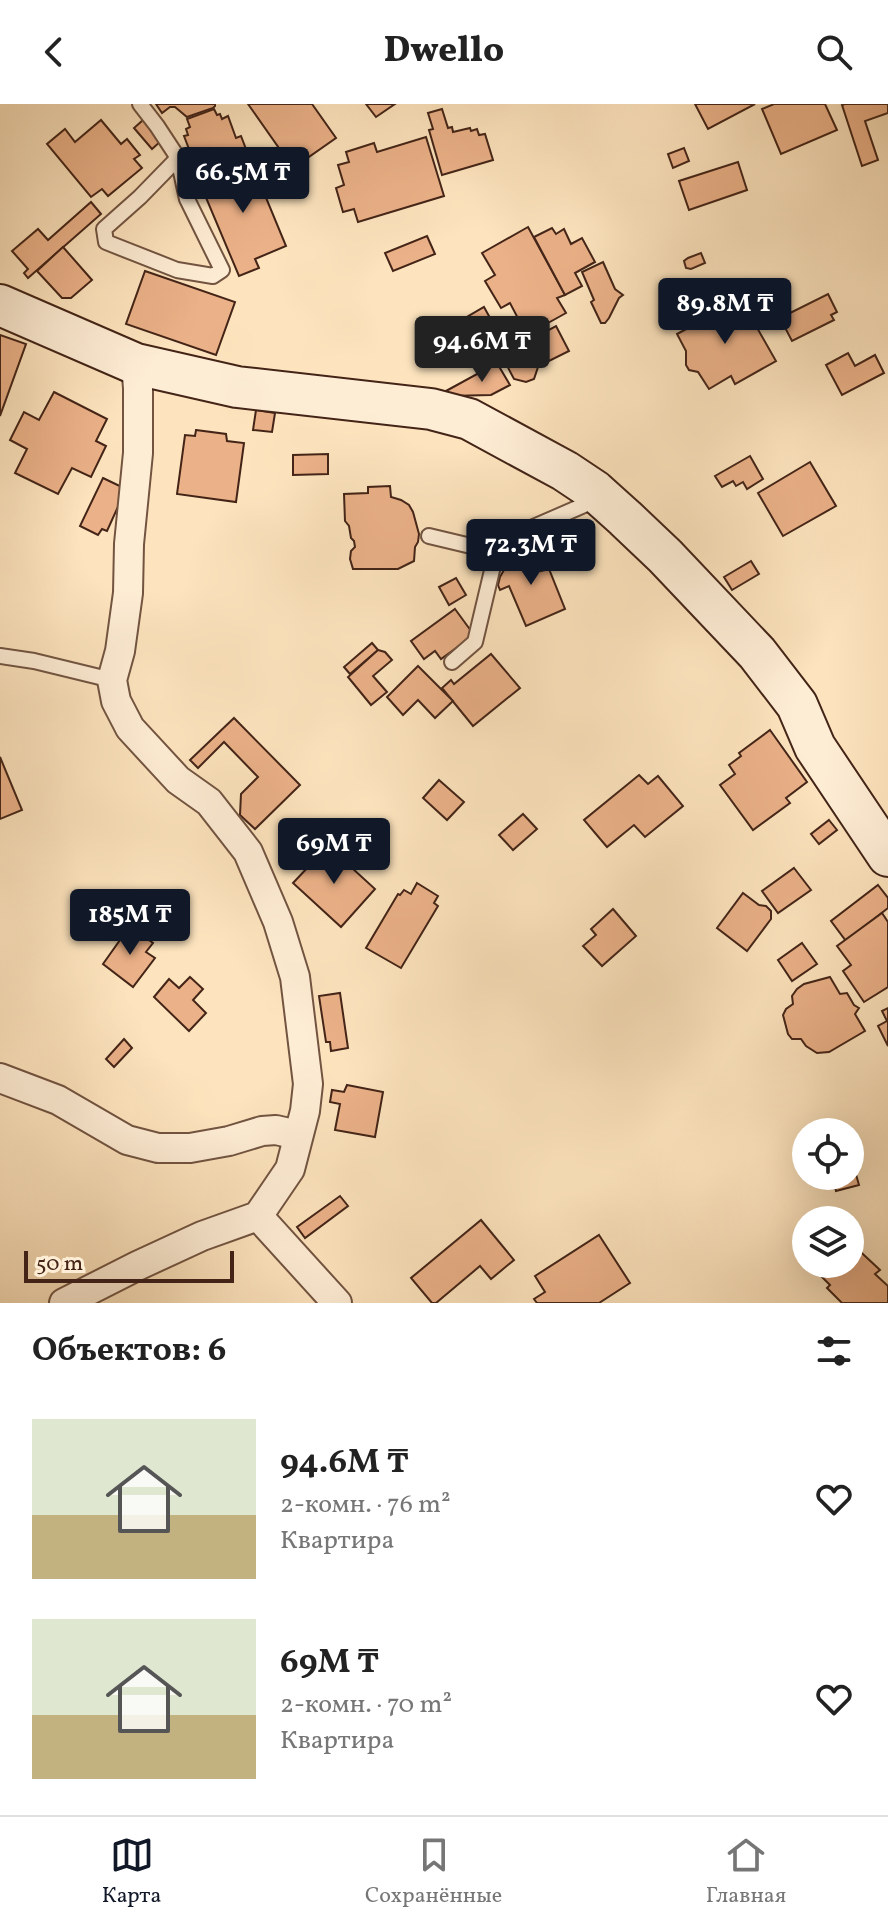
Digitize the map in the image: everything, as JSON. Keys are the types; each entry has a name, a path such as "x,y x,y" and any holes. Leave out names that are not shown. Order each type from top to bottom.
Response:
{"street":[{"path":"0,305 136,364 237,387 431,409 469,419 565,471 602,497 665,556 757,653 797,705 815,747 888,856"},
{"path":"64,1303 189,1242 258,1216 290,1169 305,1111 308,1084 295,977 269,900 248,852 209,802 178,780 130,728 116,701 112,680 120,651 128,593 129,544 138,453 136,364"},
{"path":"0,1078 58,1100 127,1140 158,1148 190,1148 262,1131 276,1130 298,1135"},
{"path":"258,1216 337,1303"}],"lane":[{"path":"140,104 178,158 187,199 222,270 213,276 177,270 106,242 104,229 178,158"},
{"path":"429,536 471,546 498,545 602,497"},
{"path":"452,662 475,642 498,545"},
{"path":"0,656 112,680"}],"building":[{"path":"156,104 215,106 187,117 175,107 162,113"},
{"path":"248,104 312,104 336,138 293,168"},
{"path":"366,104 395,104 376,117"},
{"path":"695,104 755,104 708,129"},
{"path":"774,104 825,104 837,130 781,154 762,109"},
{"path":"888,104 888,113 865,121 878,160 862,166 842,105"},
{"path":"214,109 222,119 228,116 236,138 241,136 249,157 199,175 184,136 188,135 186,129 190,127 187,119"},
{"path":"442,109 448,128 452,127 453,132 470,128 471,131 477,129 479,135 485,134 493,160 442,175 429,130 433,129 428,113"},
{"path":"101,120 121,144 127,139 140,155 134,159 142,168 108,196 102,189 91,197 47,144 65,129 75,142"},
{"path":"143,120 161,141 152,149 134,128"},
{"path":"426,137 444,196 358,222 354,209 343,212 336,188 344,185 338,165 349,162 346,152 374,143 377,152"},
{"path":"684,148 689,161 673,168 668,154"},
{"path":"250,159 286,246 255,259 259,268 239,276 199,181"},
{"path":"738,162 747,190 689,210 679,181"},
{"path":"91,202 101,214 28,278 24,273 28,269 12,251 38,229 48,240"},
{"path":"528,227 565,295 557,298 566,313 539,328 534,320 522,326 510,303 501,308 485,281 495,275 482,253"},
{"path":"552,228 556,234 564,229 571,244 582,238 595,262 575,273 582,286 565,295 534,237"},
{"path":"427,236 435,254 393,271 385,253"},
{"path":"63,247 92,280 71,298 62,298 37,271"},
{"path":"701,253 705,263 686,268 684,261"},
{"path":"603,262 615,289 623,295 609,318 601,323 582,272"},
{"path":"145,271 235,302 216,355 126,324"},
{"path":"828,294 837,312 831,315 834,320 792,341 780,318"},
{"path":"733,300 742,315 748,312 776,361 735,384 731,376 709,389 698,372 689,370 686,365 686,351 677,334 692,326 689,321"},
{"path":"484,307 495,327 465,345 453,325"},
{"path":"556,326 569,351 543,364 530,340"},
{"path":"0,335 26,344 0,416"},
{"path":"527,346 538,367 534,379 526,382 514,379 503,358"},
{"path":"848,353 855,366 875,355 884,373 842,395 826,365"},
{"path":"497,363 510,385 491,395 449,396 446,391"},
{"path":"54,392 107,419 96,441 106,446 91,477 72,468 58,494 15,473 27,449 10,440 24,412 39,420"},
{"path":"256,410 275,413 272,432 253,430"},
{"path":"196,430 226,434 227,441 244,443 236,502 177,494 185,435 195,436"},
{"path":"328,454 328,474 293,475 293,455"},
{"path":"750,456 763,479 747,489 743,482 736,486 733,481 722,487 715,476"},
{"path":"810,462 836,506 783,536 758,493"},
{"path":"103,478 126,489 107,531 102,529 98,535 80,526"},
{"path":"390,486 391,497 409,505 413,512 419,534 414,561 398,569 353,569 350,559 355,547 345,521 344,494 368,493 368,487"},
{"path":"530,545 541,571 549,569 565,609 526,626 509,586 500,590 498,585 514,552"},
{"path":"751,561 759,574 732,590 724,577"},
{"path":"456,578 466,595 449,605 439,587"},
{"path":"455,609 474,635 441,659 435,651 424,659 411,641"},
{"path":"372,643 378,650 350,674 344,667"},
{"path":"378,650 385,652 392,660 373,676 387,692 371,705 348,677"},
{"path":"491,654 520,688 473,726 442,688 451,680 454,684"},
{"path":"418,666 453,701 435,718 418,700 403,715 387,697"},
{"path":"234,718 300,785 255,829 240,815 241,794 258,777 224,742 198,768 190,760"},
{"path":"770,730 807,782 786,798 790,803 753,830 720,785 735,774 729,765 741,756 739,753"},
{"path":"0,757 22,810 0,819"},
{"path":"639,775 648,784 658,776 683,806 645,837 634,825 607,847 584,820"},
{"path":"439,780 464,802 447,820 423,798"},
{"path":"523,814 537,829 513,850 499,835"},
{"path":"829,820 837,830 819,844 811,834"},
{"path":"328,846 375,889 341,927 293,883"},
{"path":"794,868 811,890 778,913 762,891"},
{"path":"417,883 438,896 434,903 438,906 401,968 366,948 398,894 404,890 411,894"},
{"path":"878,885 888,898 888,908 846,941 831,921"},
{"path":"743,893 771,911 771,919 747,951 717,928"},
{"path":"613,909 636,936 602,966 583,946 596,935 591,929"},
{"path":"882,913 888,922 888,987 864,1002 843,971 851,965 837,946"},
{"path":"130,926 153,943 146,952 155,958 133,987 103,964"},
{"path":"802,943 817,964 792,981 778,960"},
{"path":"190,977 203,989 193,1000 206,1013 189,1031 154,997 169,979 179,988"},
{"path":"830,977 840,994 847,993 859,1008 855,1014 865,1031 829,1052 817,1053 801,1039 792,1039 783,1015 793,1004 792,996 797,989"},
{"path":"340,993 348,1048 331,1051 330,1042 326,1042 319,996"},
{"path":"888,1008 888,1046 878,1026 887,1021 882,1011"},
{"path":"124,1039 132,1048 114,1067 106,1059"},
{"path":"347,1085 383,1092 375,1137 335,1130 340,1104 330,1102 332,1090 344,1092"},
{"path":"340,1196 348,1206 305,1238 297,1227"},
{"path":"481,1220 514,1260 491,1279 480,1266 436,1303 432,1303 411,1278"},
{"path":"599,1235 630,1283 599,1303 537,1303 534,1299 545,1292 535,1276"},
{"path":"864,1255 880,1270 875,1274 888,1286 888,1303 842,1303 827,1288 830,1285 823,1278 864,1278"}]}
